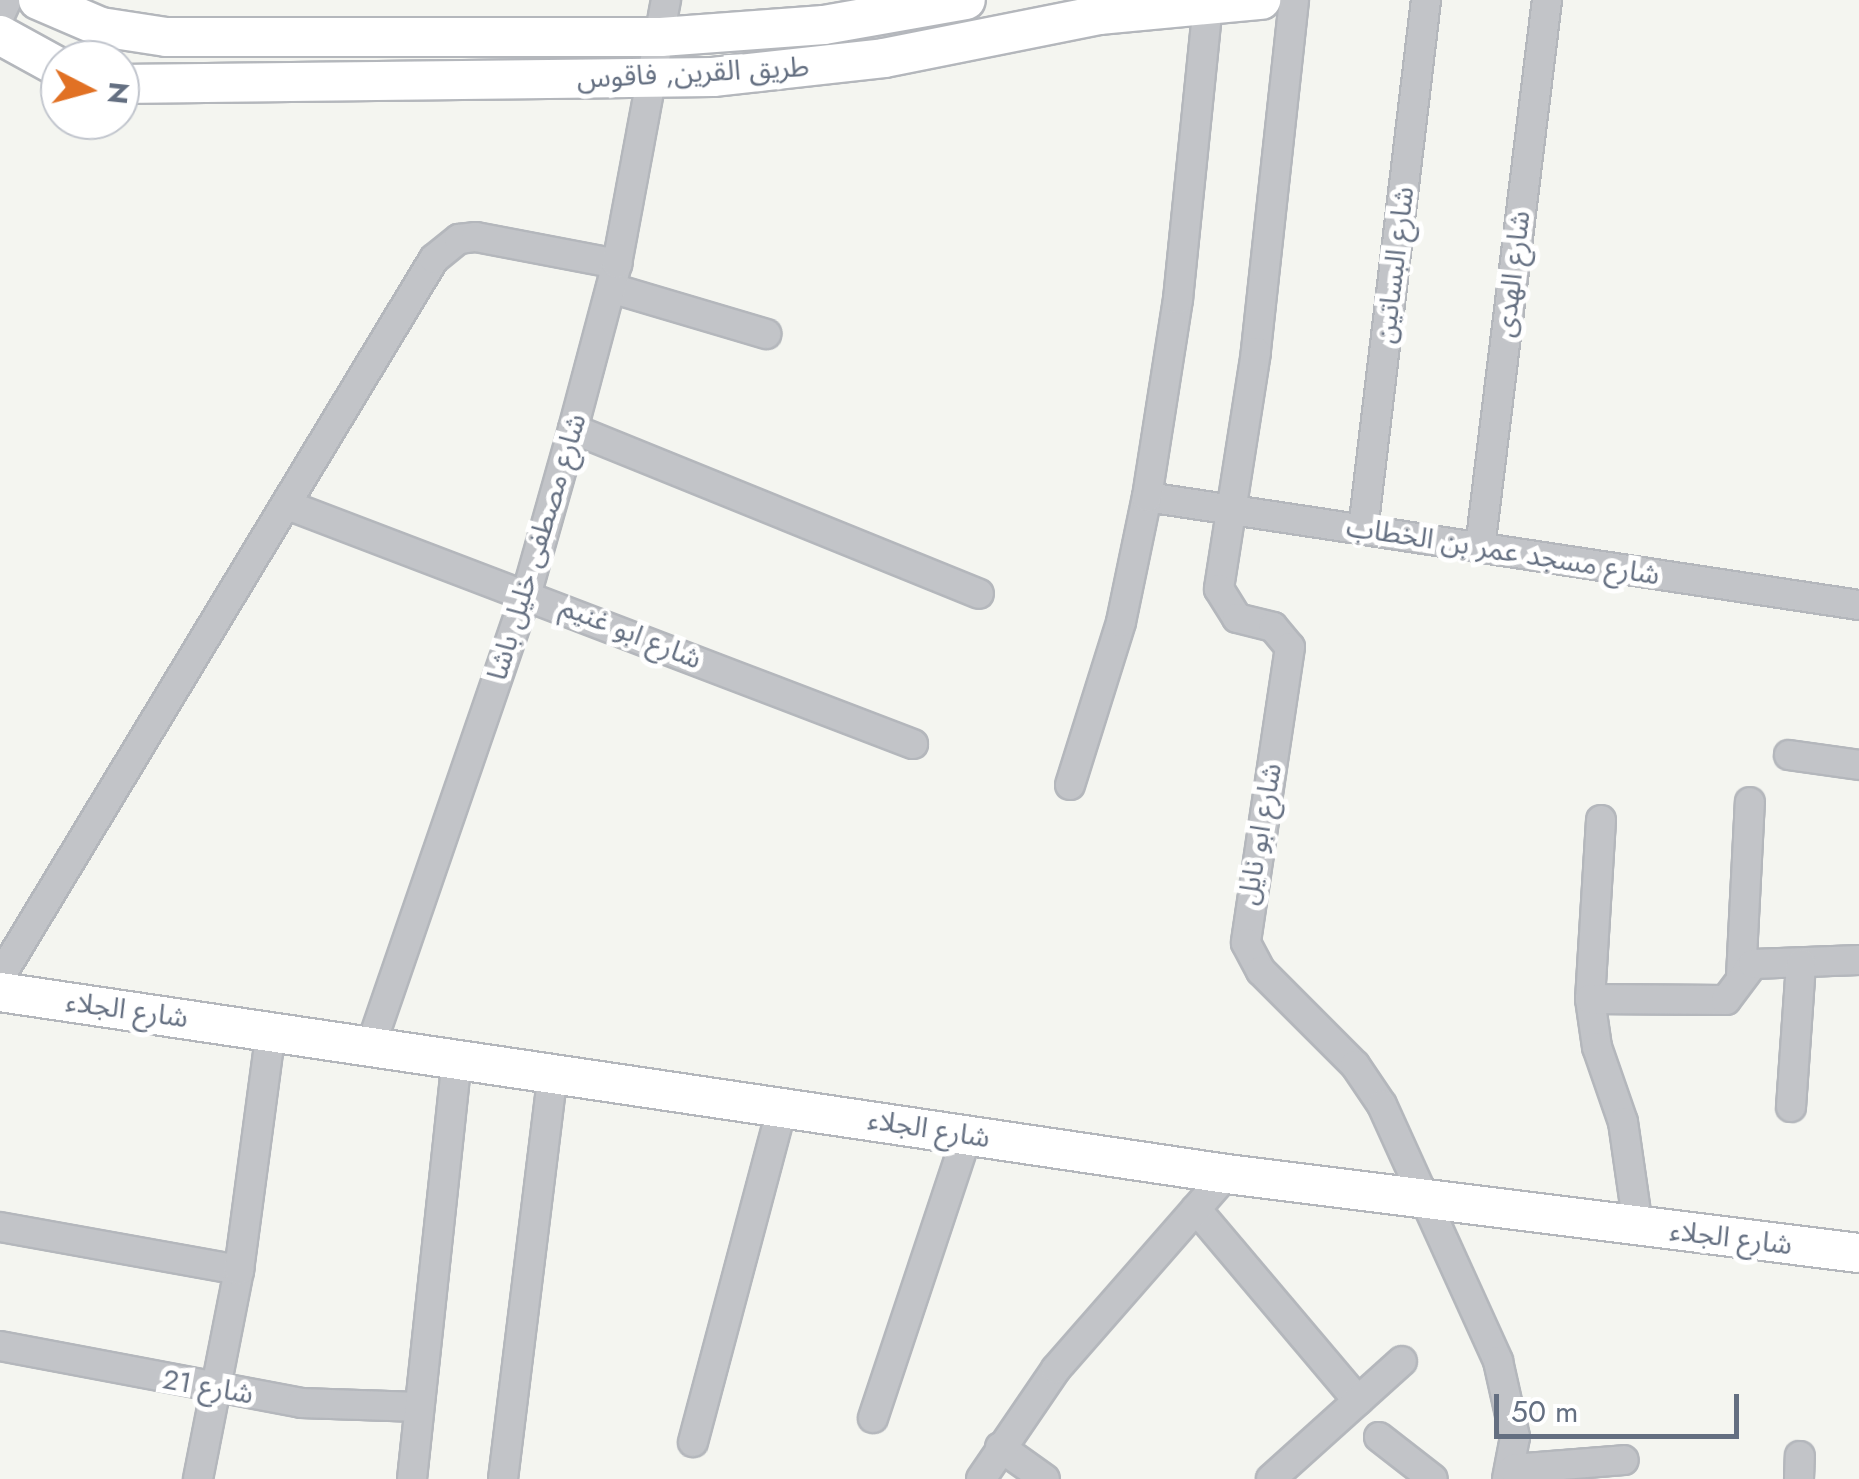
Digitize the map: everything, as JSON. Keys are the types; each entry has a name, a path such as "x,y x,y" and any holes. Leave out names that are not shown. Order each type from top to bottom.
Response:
{"main road":[{"name":"طريق القرين, فاقوس","path":"38,0 101,27 166,37 661,37 824,24 966,0"},
{"name":"طريق القرين, فاقوس","path":"140,84 656,79 828,66 1100,15 1262,0"},
{"path":"0,35 40,57"},
{"name":"شارع الجلاء","path":"0,992 1227,1174 1858,1253"}],"street":[{"path":"0,15 6,0"},
{"name":"شارع مصطفى خليل باشا","path":"371,1045 528,592 614,276 656,79 666,0"},
{"path":"1229,509 1256,352 1294,0"},
{"name":"شارع البساتين","path":"1363,530 1426,0"},
{"name":"شارع الهدى","path":"1480,548 1547,0"},
{"path":"1070,785 1122,622 1147,497 1178,299 1208,6"},
{"path":"0,977 290,506 444,247 476,237 614,276 766,334"},
{"path":"574,429 978,594"},
{"name":"شارع مسجد عمر بن الخطاب","path":"1147,497 1859,604"},
{"name":"شارع ابو غنيم","path":"290,506 528,592 913,744"},
{"name":"شارع ابو نايل","path":"1229,509 1222,600 1237,618 1273,627 1290,647 1246,942 1261,971 1370,1084 1426,1200"},
{"path":"1789,755 1859,765"},
{"path":"1590,998 1726,1000 1738,992 1750,802"},
{"path":"1601,820 1590,998 1597,1047 1623,1122 1638,1226"},
{"path":"1741,977 1753,964 1859,960"},
{"path":"1791,1108 1801,963"},
{"path":"198,1479 239,1270 272,1031"},
{"path":"412,1479 456,1058"},
{"path":"503,1479 553,1073"},
{"path":"693,1442 782,1107"},
{"path":"873,1418 967,1135"},
{"path":"981,1479 1056,1369 1227,1174"},
{"path":"1426,1200 1498,1361 1515,1437 1514,1476 1624,1460"},
{"path":"1196,1209 1358,1401"},
{"path":"0,1227 239,1270"},
{"path":"1858,1253 1859,1232"},
{"name":"شارع 21","path":"0,1346 218,1390 321,1405 419,1408"},
{"path":"1271,1479 1402,1361"},
{"path":"1379,1437 1433,1479"},
{"path":"1000,1447 1045,1479"}]}
